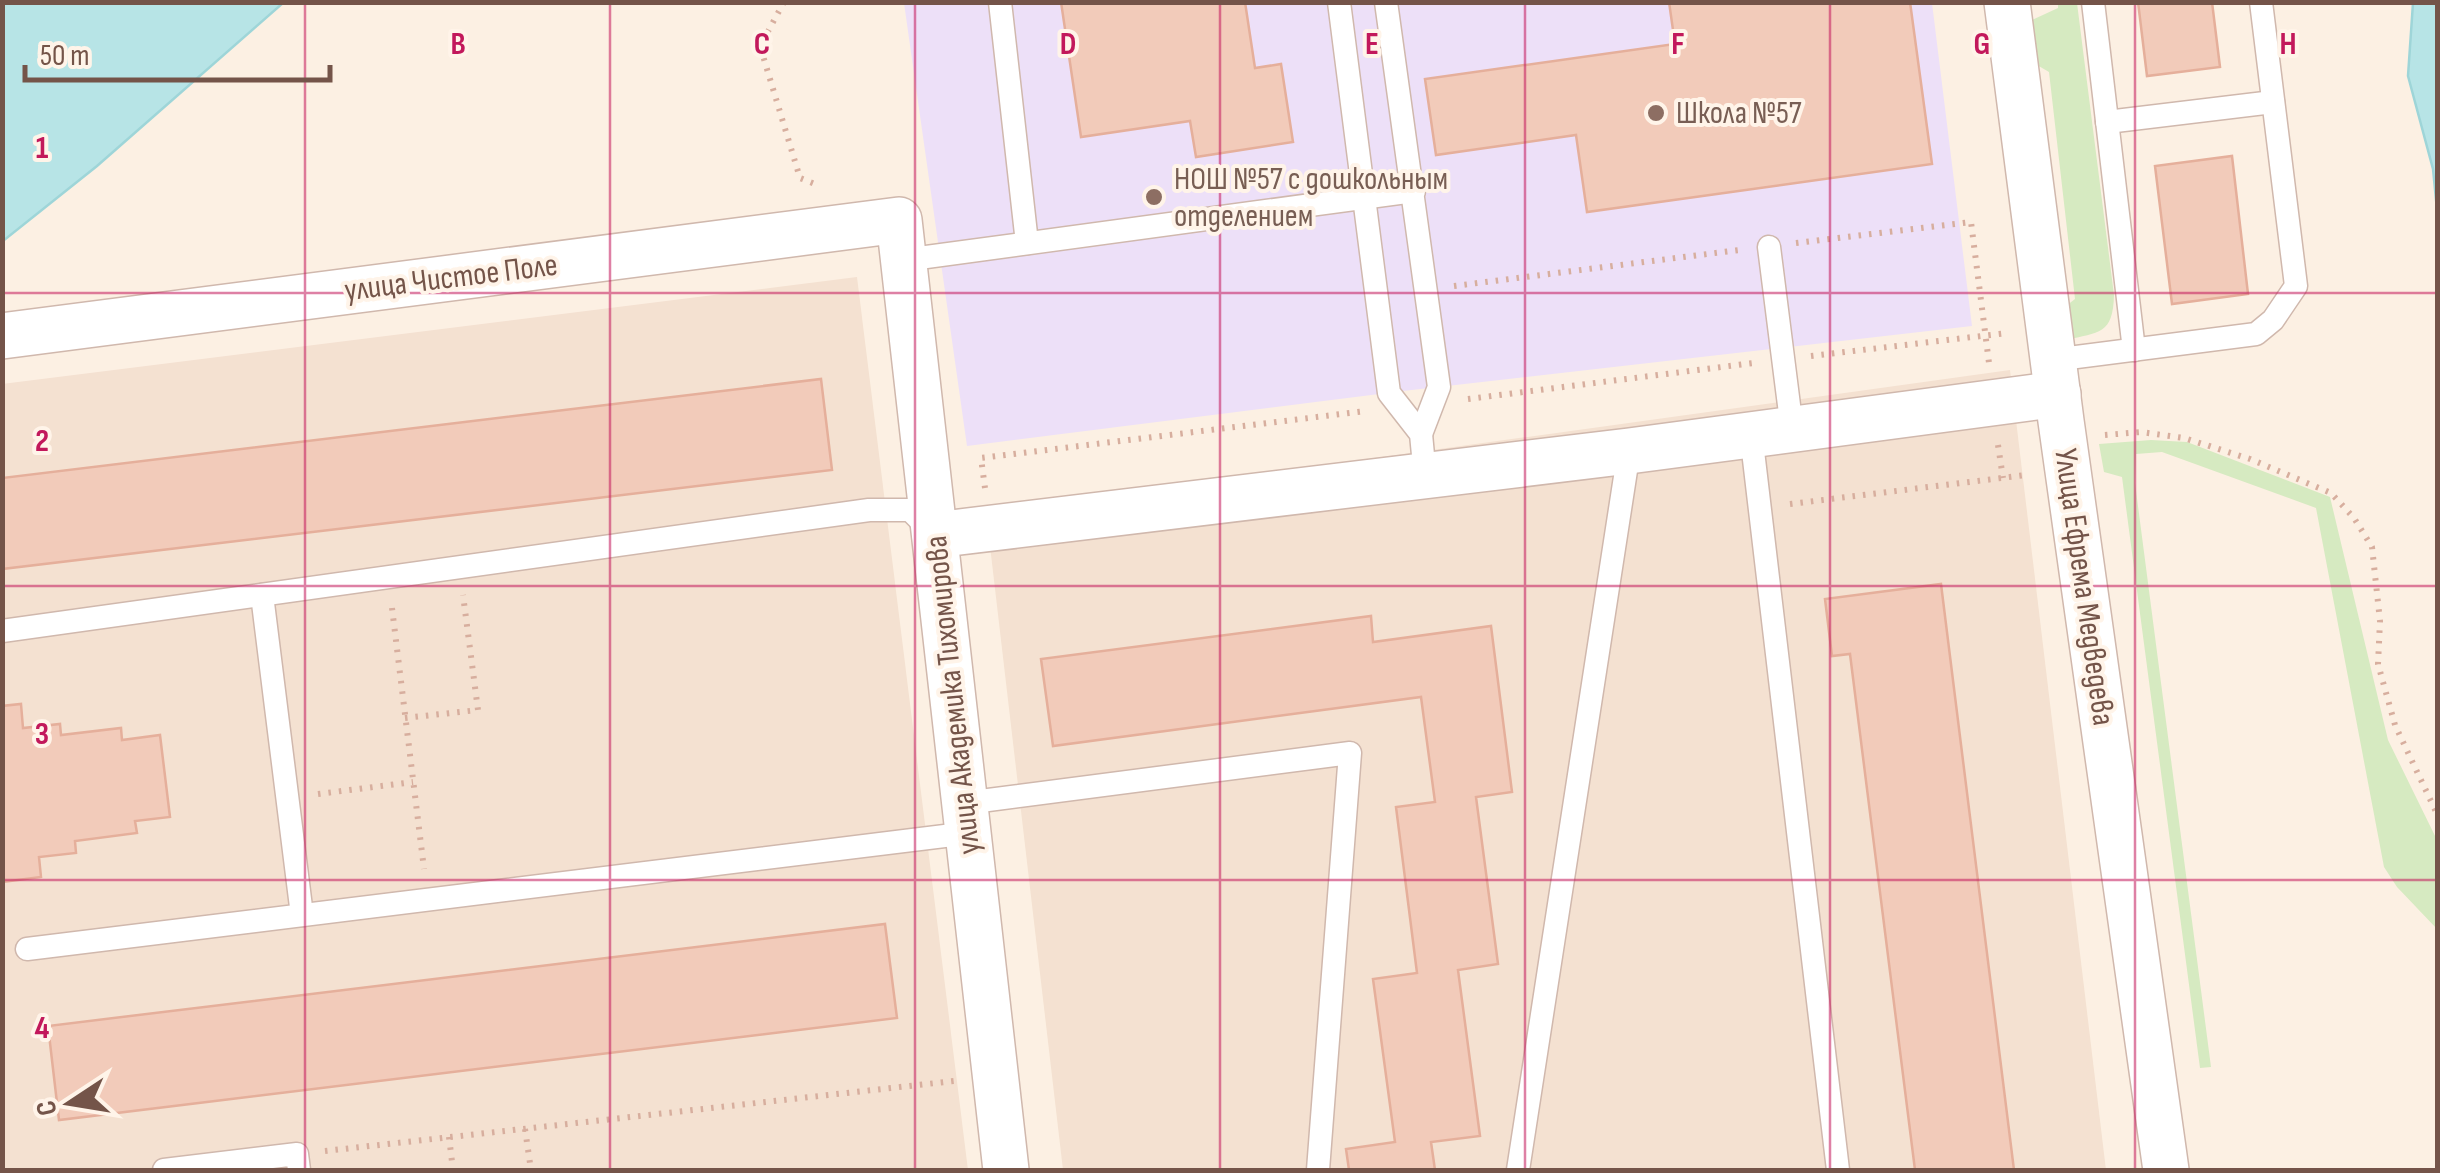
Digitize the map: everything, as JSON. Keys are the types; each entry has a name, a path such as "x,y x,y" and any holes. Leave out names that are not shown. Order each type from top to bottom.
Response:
{"street":[{"name":"Улица Ефрема Медведева","path":"2007,2 2166,1170"},
{"name":"улица Чистое Поле","path":"2,336 902,240"},
{"name":"улица Академика Тихомирова","path":"902,240 1006,1170"},
{"path":"935,536 1423,455 1628,451 1994,402 2053,361"}],"lane":[{"path":"1000,2 1027,243"},
{"path":"1339,2 1389,393 1423,455"},
{"path":"1386,2 1439,387 1423,455"},
{"path":"2093,2 2134,350"},
{"path":"2053,361 2256,334 2273,320 2296,286 2261,2"},
{"path":"2107,122 2274,102"},
{"path":"902,240 1027,243 1414,191"},
{"path":"1769,247 1784,360 1759,508 1838,1170"},
{"path":"1518,1170 1628,451"},
{"path":"2,632 870,510 910,510 935,536"},
{"path":"262,595 302,915"},
{"path":"27,949 428,900 967,818 1350,753 1318,1170"},
{"path":"164,1170 298,1162"}],"path":[{"path":"784,2 760,46 800,178 833,192"},
{"path":"1426,289 1971,222 2002,478"},
{"path":"1433,403 1985,335 2053,361"},
{"path":"990,529 982,458 1400,407"},
{"path":"2105,435 2141,432 2184,438 2250,459 2332,493 2354,518 2372,548 2380,621 2378,664 2395,726 2438,816"},
{"path":"1759,508 2068,470"},
{"path":"405,718 478,710 460,567"},
{"path":"388,578 428,900"},
{"path":"288,798 413,782"},
{"path":"298,1162 448,1138 995,1076"},
{"path":"525,1129 531,1170"},
{"path":"448,1138 453,1170"}],"shaded area":[{"path":"904,3 1932,3 1972,326 967,446"},
{"path":"857,277 968,1170 3,1170 2,384"},
{"path":"2010,370 2106,1170 1063,1170 986,512"}],"green space":[{"path":"2058,3 2077,3 2114,295 2111,318 2102,330 2066,340 2062,309 2075,299 2049,72 2037,65 2030,21 2058,8"},
{"path":"2187,442 2330,497 2388,740 2437,840 2437,929 2397,887 2384,867 2316,508 2162,452 2136,454 2135,483 2211,1067 2200,1068 2122,477 2104,472 2099,444"}],"water":[{"path":"3,2 283,3 97,166 3,241"},
{"path":"2413,3 2437,3 2437,210 2433,169 2408,76"}],"building":[{"path":"1061,2 1245,2 1255,68 1281,64 1293,142 1196,157 1190,121 1081,137"},
{"path":"1669,2 1910,2 1932,164 1587,212 1576,135 1436,155 1425,79 1675,44"},
{"path":"2138,2 2212,2 2220,67 2147,76"},
{"path":"2232,156 2248,294 2172,304 2155,166"},
{"path":"821,379 832,470 2,569 2,478"},
{"path":"1941,584 2014,1170 1915,1170 1850,654 1832,656 1825,599"},
{"path":"1371,616 1373,642 1491,626 1512,792 1476,797 1498,964 1458,970 1480,1136 1431,1142 1435,1170 1349,1170 1346,1149 1395,1142 1373,979 1417,973 1396,807 1435,802 1421,697 1053,746 1041,659"},
{"path":"21,704 23,728 60,724 61,735 121,728 122,740 160,735 170,817 135,821 137,833 75,841 76,853 39,857 41,877 2,882 2,706"},
{"path":"885,924 897,1018 59,1120 48,1026"}],"place":[{"name":"Школа №57","path":"1656,113"},
{"name":"НОШ №57 с дошкольным отделением","path":"1154,197"}]}
